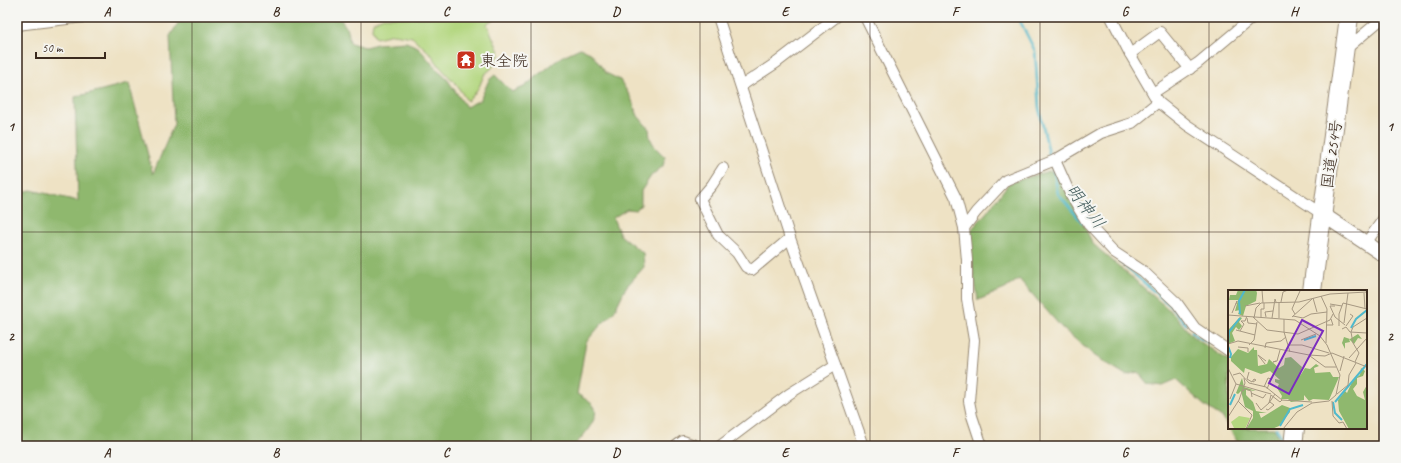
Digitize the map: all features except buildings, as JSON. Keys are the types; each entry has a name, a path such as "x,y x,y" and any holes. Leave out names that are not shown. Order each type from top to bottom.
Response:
{"highway":[{"name":"国道254号","path":"1312,290 1349,17"}],"street":[{"path":"17,25 47,19 84,17"},
{"path":"718,17 790,238 864,446"},
{"path":"741,86 776,63 836,17"},
{"path":"865,17 956,198 964,228 967,260 967,299 974,340 969,401 972,416 982,446"},
{"path":"1111,17 1130,54 1158,102 1187,125 1384,255"},
{"path":"1153,93 1190,69 1253,17"},
{"path":"1345,50 1384,17"},
{"path":"1130,54 1160,32 1190,69"},
{"path":"964,228 976,212 1006,180 1050,162 1101,133 1132,123 1158,102"},
{"path":"1050,162 1088,224 1114,252 1143,271 1166,292 1195,328 1228,350"},
{"path":"723,168 700,200 718,235 737,253 746,267 752,270 790,238"},
{"path":"1366,243 1384,218"},
{"path":"720,446 789,394 835,365"},
{"path":"676,446 683,441 697,446"}],"green space":[{"path":"182,17 339,17 348,30 350,43 365,47 377,44 406,42 418,47 437,70 447,79 466,107 480,100 489,80 495,75 512,92 524,87 561,57 580,48 592,54 606,73 620,80 631,98 638,116 649,129 650,138 655,147 665,157 663,166 651,176 641,191 641,205 636,210 627,209 613,218 620,235 643,253 644,267 626,287 614,312 586,342 577,394 593,405 595,415 590,427 574,446 17,446 17,194 31,190 78,201 75,97 129,83 153,174 174,124 170,36"},
{"name":"東全院","path":"383,17 499,17 487,24 500,54 492,68 484,75 479,87 467,101 456,84 440,67 431,54 412,37 394,34 376,38 372,29 373,22"},
{"path":"1049,171 1059,175 1093,244 1174,314 1193,337 1228,360 1228,427 1222,417 1205,406 1176,380 1162,386 1148,384 1138,372 1126,375 1095,356 1062,328 1019,279 1005,289 978,300 972,263 971,230 1009,183"},
{"path":"1229,429 1274,429 1283,446 1240,446"}],"waterway":[{"name":"明神川","path":"1016,17 1019,19 1035,51 1039,108 1050,158"},
{"name":"明神川","path":"1051,163 1058,194 1082,222"},
{"name":"明神川","path":"1120,262 1171,306 1186,324"},
{"name":"明神川","path":"1192,331 1195,335 1209,343"},
{"name":"明神川","path":"1277,429 1286,444"}],"place":[{"name":"東全院","path":"466,60"}]}
